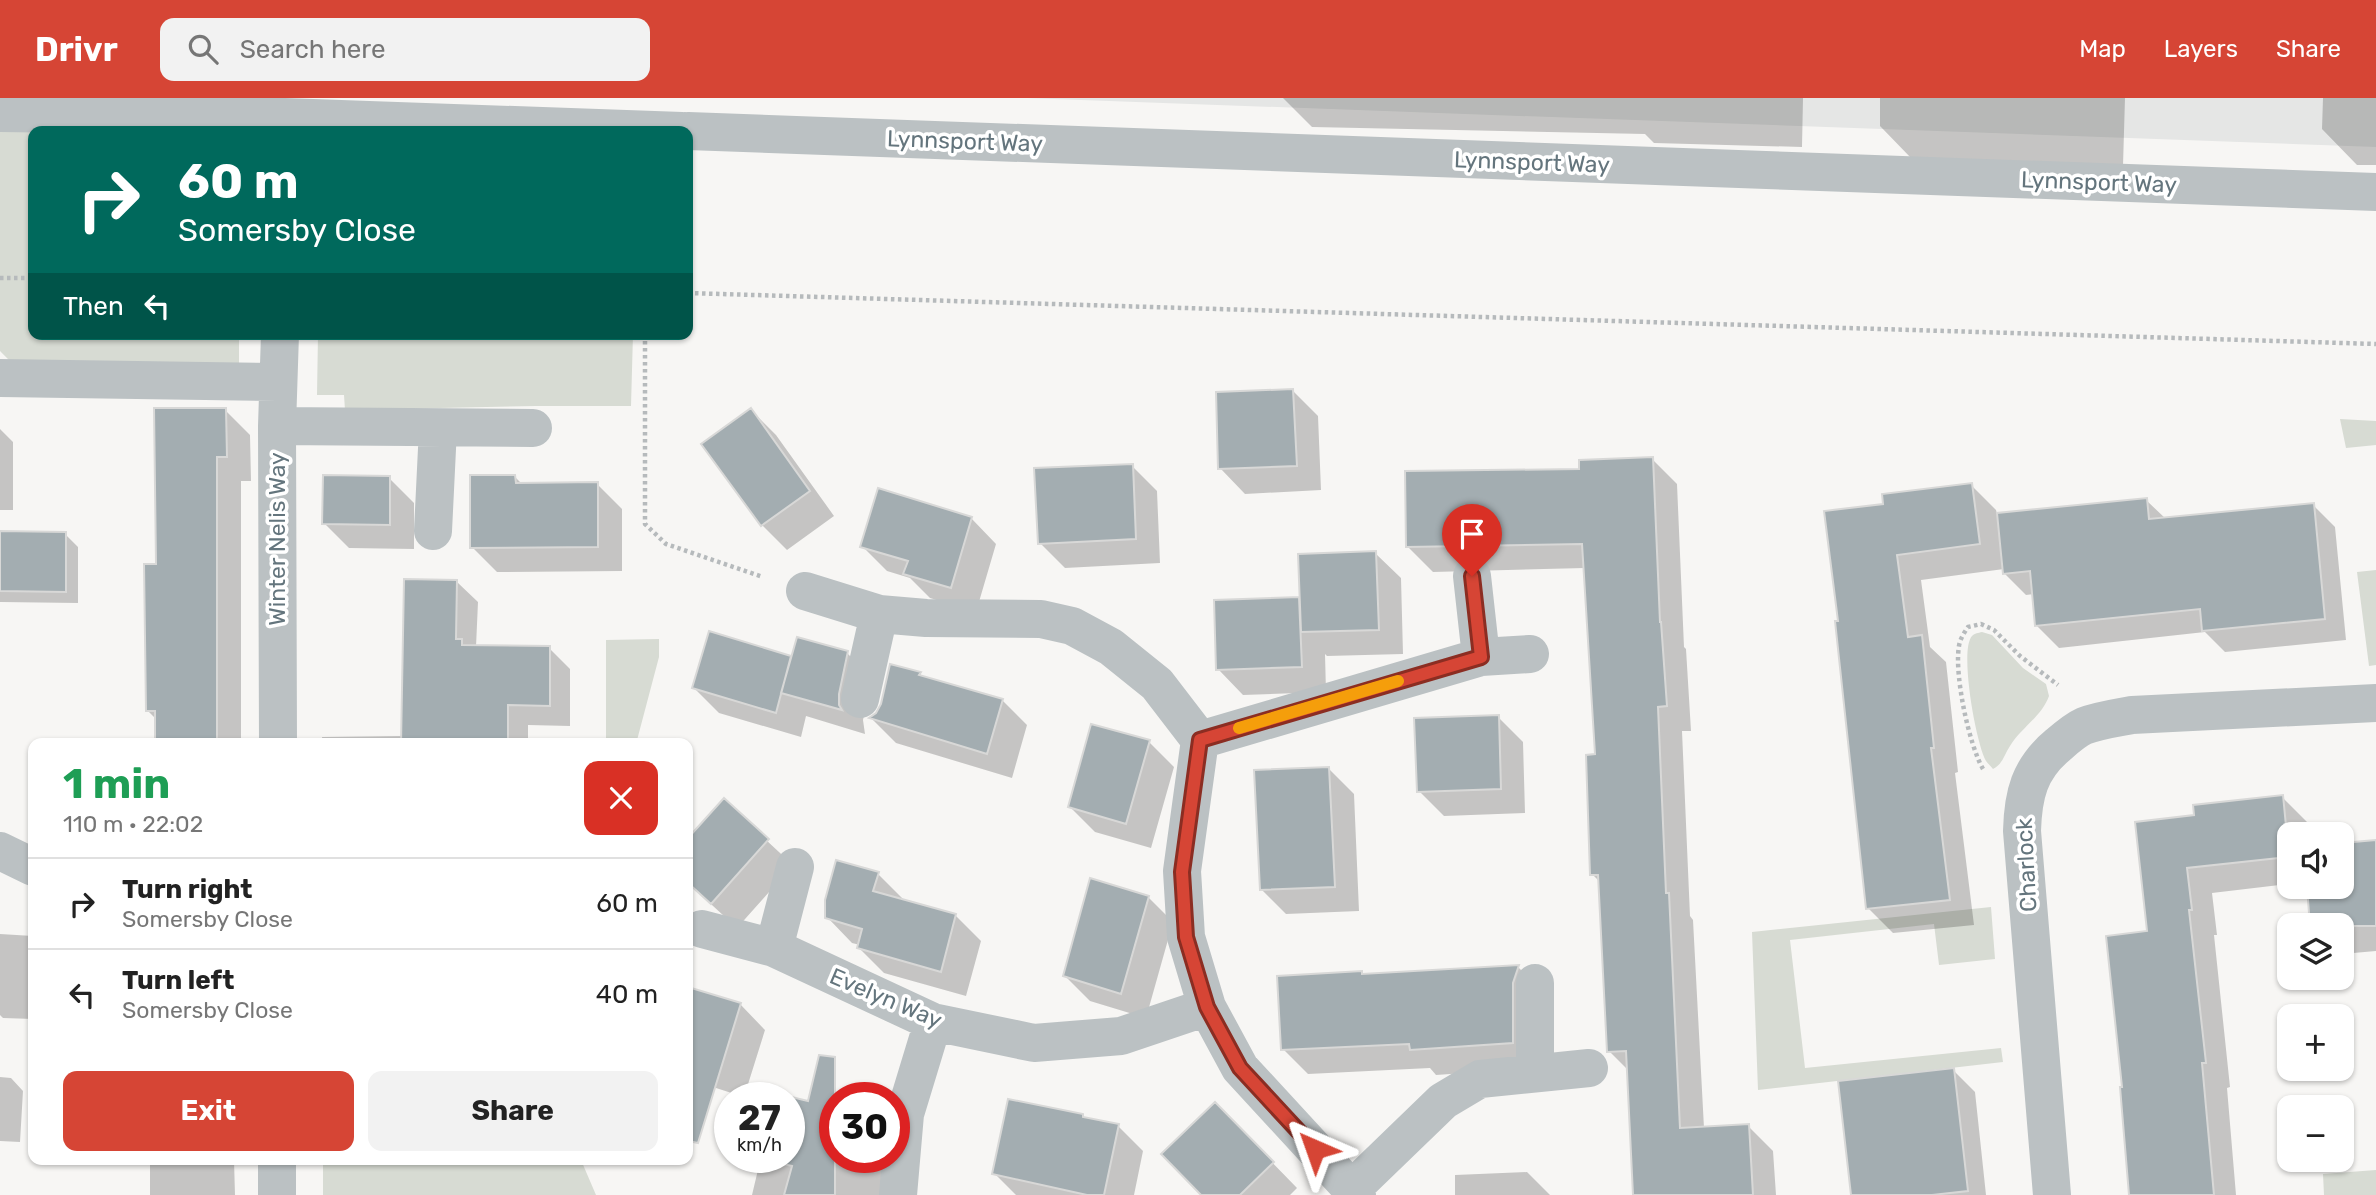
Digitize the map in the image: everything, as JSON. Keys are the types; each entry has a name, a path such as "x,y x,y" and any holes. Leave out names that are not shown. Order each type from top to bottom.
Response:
{"street":[{"path":"0,113 398,126"},
{"name":"Lynnsport Way","path":"693,131 2376,192"},
{"name":"Winter Nelis Way","path":"278,738 277,426 280,340"},
{"path":"0,378 278,382"},
{"path":"277,426 533,428"},
{"path":"433,531 438,428"},
{"path":"1472,576 1481,657"},
{"path":"805,591 879,614 926,618 1041,619 1072,626 1111,647 1157,684 1200,740 1182,872 1186,937 1207,1007 1240,1068 1354,1192 1443,1101 1480,1079 1589,1068"},
{"path":"860,699 879,614"},
{"path":"1200,740 1481,657 1530,654"},
{"name":"Charlock","path":"2052,1195 2022,831 2023,802 2032,776 2047,754 2081,727 2103,720 2132,715 2376,703"},
{"path":"0,851 28,865"},
{"path":"774,948 794,867"},
{"name":"Evelyn Way","path":"702,929 774,948 933,1022 1034,1043 1121,1036 1207,1007"},
{"path":"1535,983 1535,1072"},
{"path":"898,1195 905,1114 933,1022"},
{"path":"277,1165 277,1195"}],"path":[{"path":"0,278 28,278"},
{"path":"693,293 2376,344"},
{"path":"646,340 645,524 666,544 805,591"},
{"path":"2022,831 1976,758 1962,703 1958,649 1968,627 1981,624 1994,630 2020,656 2103,720"}],"shaded area":[{"path":"1027,98 2376,98 2376,147"},
{"path":"0,113 28,128 28,340 239,340 239,364 9,360 0,351"},
{"path":"318,340 633,340 631,406 345,410 344,395 317,395"},
{"path":"2340,419 2376,421 2376,445 2346,448"},
{"path":"2376,570 2376,665 2369,666 2357,572"},
{"path":"1982,632 1992,635 2023,668 2046,684 2049,696 2042,710 1993,769 1982,751 1968,677 1968,645 1972,636"},
{"path":"659,639 659,657 638,738 606,738 606,640"},
{"path":"1991,907 1995,959 1939,965 1934,924 1790,940 1805,1068 2001,1048 2003,1062 1758,1090 1752,932"},
{"path":"323,1165 583,1165 596,1195 323,1195"},
{"path":"2376,1170 2376,1195 2324,1195 2323,1174"}],"building":[{"path":"1293,389 1297,466 1218,469 1216,392"},
{"path":"154,408 226,408 227,457 217,457 217,738 155,738 155,711 146,711 144,564 156,564"},
{"path":"751,408 810,491 761,526 701,444"},
{"path":"1653,457 1660,622 1667,706 1658,707 1680,1128 1749,1124 1753,1195 1633,1195 1626,1051 1607,1052 1598,875 1590,875 1586,755 1595,754 1582,544 1406,547 1405,471 1579,469 1579,460"},
{"path":"1133,464 1136,539 1038,544 1034,468"},
{"path":"323,475 390,476 390,525 322,524"},
{"path":"470,475 515,475 516,483 598,482 598,547 470,548"},
{"path":"1972,483 1980,544 1897,555 1908,637 1922,635 1934,748 1931,748 1950,900 1866,909 1835,621 1838,621 1824,511 1883,504 1882,494"},
{"path":"878,488 972,517 951,588 903,574 908,561 860,547"},
{"path":"2147,498 2149,519 2314,503 2325,619 2202,631 2200,609 2035,626 2030,571 2003,574 1997,513"},
{"path":"0,531 66,532 66,592 0,591"},
{"path":"1376,551 1379,630 1301,632 1298,554"},
{"path":"404,579 457,580 456,639 462,639 462,645 550,646 550,706 508,705 508,738 401,738"},
{"path":"1299,597 1302,667 1216,670 1214,600"},
{"path":"709,631 791,656 776,713 692,688"},
{"path":"797,637 848,651 839,694 842,710 781,693"},
{"path":"890,664 1003,699 987,754 869,718 881,704"},
{"path":"1499,715 1501,789 1417,792 1414,718"},
{"path":"1091,724 1150,740 1126,824 1068,807"},
{"path":"1329,767 1335,887 1260,890 1254,770"},
{"path":"2283,795 2286,822 2277,822 2277,858 2187,868 2206,1063 2202,1063 2214,1195 2129,1195 2122,1087 2106,936 2147,931 2135,822 2194,815 2193,805"},
{"path":"724,798 769,839 711,904 693,888 693,832"},
{"path":"2376,840 2376,926 2354,926 2354,913 2309,913 2308,899 2354,899 2354,842"},
{"path":"836,860 879,872 873,891 956,914 941,972 857,948 862,929 825,918 825,900"},
{"path":"1090,878 1149,896 1121,994 1063,976"},
{"path":"1519,965 1513,983 1513,1043 1410,1050 1409,1044 1281,1050 1277,976"},
{"path":"693,989 741,1003 717,1082 714,1082 714,1091 698,1143 693,1142"},
{"path":"819,1055 835,1057 835,1082 819,1082 819,1173 835,1173 835,1195 784,1195 790,1173 805,1173 805,1100 808,1101"},
{"path":"1954,1068 1968,1191 1932,1195 1851,1195 1838,1081"},
{"path":"1008,1099 1119,1124 1104,1195 1087,1195 992,1174"},
{"path":"1215,1102 1274,1162 1240,1195 1201,1195 1161,1154"}],"slow traffic":[{"path":"1239,728 1398,681"}],"route":[{"path":"1315,1149 1240,1068 1207,1007 1186,937 1182,872 1200,740 1481,657 1472,576"}]}
